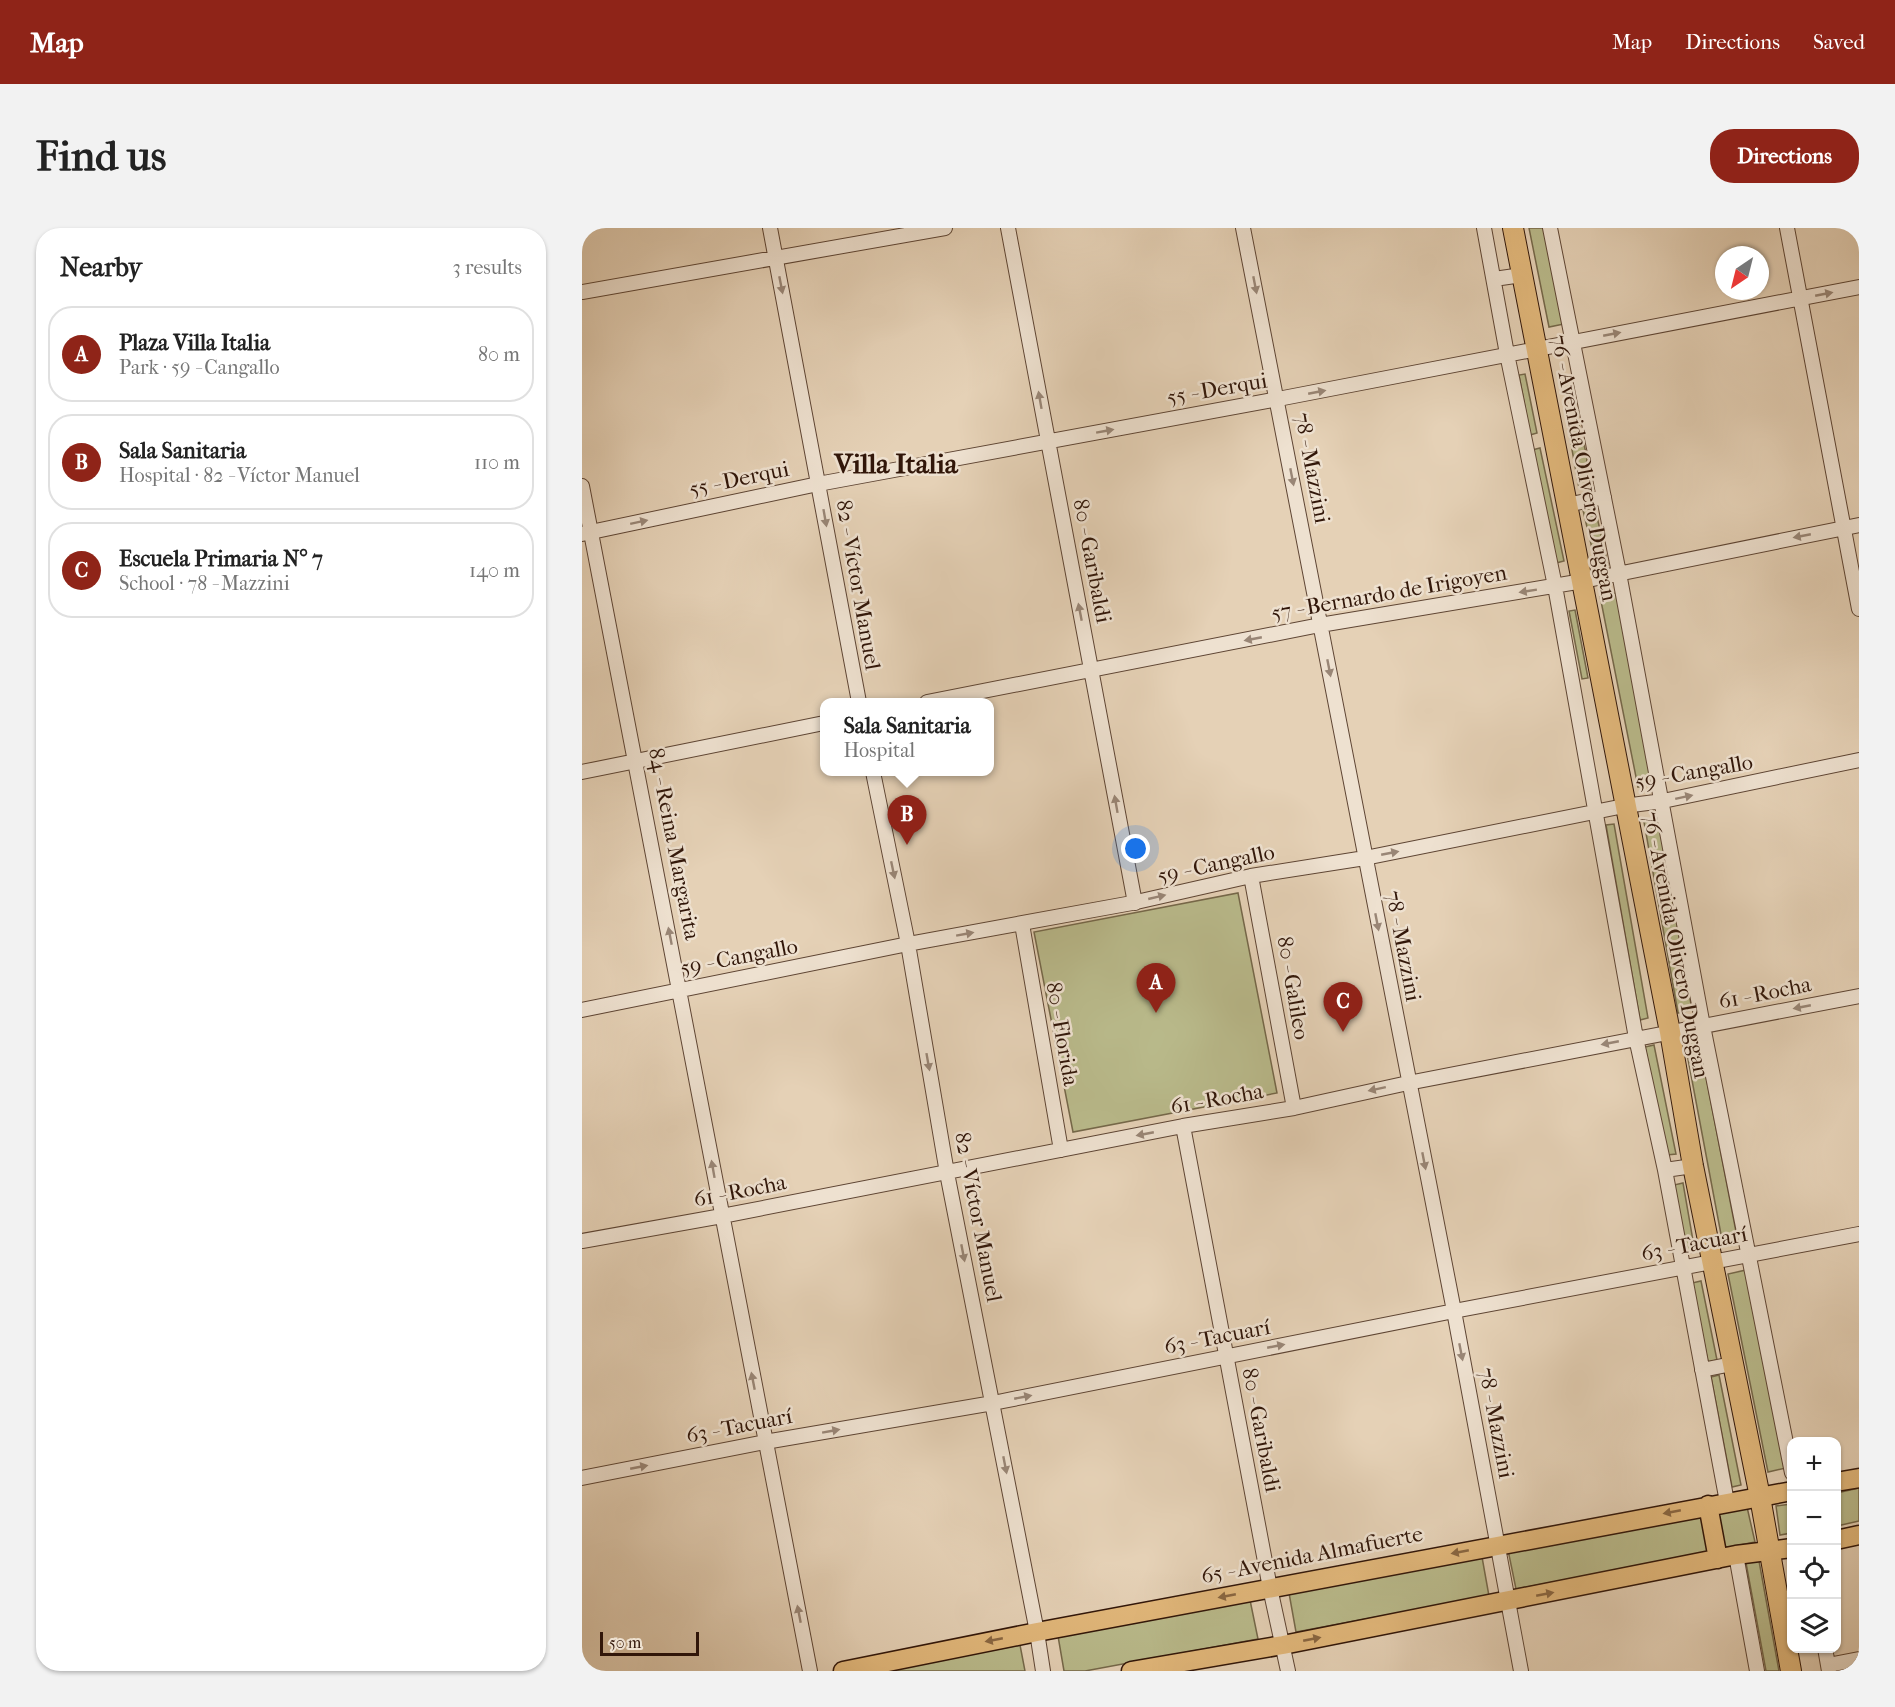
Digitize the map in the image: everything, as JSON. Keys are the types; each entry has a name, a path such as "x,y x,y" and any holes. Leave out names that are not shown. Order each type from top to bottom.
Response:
{"highway":[{"name":"76 - Avenida Olivero Duggan","path":"1513,228 1583,581 1624,806 1670,1032 1731,1364 1760,1497 1791,1671"}],"main road":[{"path":"1841,1481 1859,1478"},
{"name":"65 - Avenida Almafuerte","path":"843,1671 1037,1632 1787,1492"},
{"path":"1708,1505 1718,1559"},
{"path":"1841,1539 1859,1535"},
{"path":"1131,1671 1283,1645 1736,1555 1787,1548"}],"street":[{"name":"82 - Víctor Manuel","path":"770,228 858,698"},
{"path":"582,292 945,228"},
{"name":"80 - Garibaldi","path":"1008,228 1135,903"},
{"name":"78 - Mazzini","path":"1243,228 1454,1311 1521,1671"},
{"path":"1484,228 1507,354 1555,586 1636,1038 1665,1170 1727,1502"},
{"name":"76 - Avenida Olivero Duggan","path":"1550,228 1619,573 1703,1026 1787,1453"},
{"path":"1787,228 1859,609"},
{"path":"1494,279 1522,275"},
{"name":"55 - Derqui","path":"587,533 818,484 1278,399 1859,287"},
{"name":"84 - Reina Margarita","path":"582,486 587,533 636,762 681,990 810,1671"},
{"path":"1567,505 1604,497"},
{"name":"57 - Bernardo de Irigoyen","path":"948,698 1320,626 1583,581 1859,525"},
{"path":"582,772 820,724"},
{"name":"59 - Cangallo","path":"582,1010 908,944 1135,903 1251,876 1365,858 1624,806 1663,801 1859,760"},
{"name":"82 - Víctor Manuel","path":"874,776 908,944 947,1173 1037,1632 1042,1671"},
{"name":"80 - Galileo","path":"1251,876 1294,1108"},
{"name":"80 - Florida","path":"1022,924 1061,1150"},
{"name":"61 - Rocha","path":"582,1241 947,1173 1183,1126 1294,1108 1408,1083 1859,996"},
{"name":"80 - Garibaldi","path":"1183,1126 1270,1588 1288,1671"},
{"path":"1665,1170 1693,1166"},
{"name":"63 - Tacuarí","path":"582,1478 993,1403 1454,1311 1859,1234"},
{"path":"1702,1370 1731,1364"},
{"path":"1736,1555 1757,1671"},
{"path":"1826,1653 1828,1668 1859,1659"}],"green space":[{"path":"1529,228 1544,228 1564,324 1549,327"},
{"path":"1525,374 1537,433 1530,435 1519,375"},
{"path":"1577,416 1587,457 1585,486 1579,488 1566,417"},
{"path":"1540,448 1564,561 1556,563 1532,450"},
{"path":"1595,508 1608,565 1595,561 1583,510"},
{"path":"1616,593 1653,784 1638,787 1600,596"},
{"path":"1575,610 1588,678 1582,679 1569,611"},
{"path":"1659,820 1692,1010 1678,1013 1644,822"},
{"path":"1614,824 1648,1018 1640,1020 1606,825"},
{"path":"1238,893 1277,1093 1073,1132 1034,932"},
{"path":"1699,1040 1738,1242 1723,1245 1685,1043"},
{"path":"1654,1045 1676,1154 1667,1155 1645,1047"},
{"path":"1683,1183 1695,1252 1687,1253 1674,1185"},
{"path":"1746,1270 1786,1468 1768,1472 1728,1274"},
{"path":"1701,1281 1717,1360 1708,1362 1692,1283"},
{"path":"1719,1375 1741,1485 1732,1487 1711,1377"},
{"path":"1859,1488 1859,1521 1841,1525 1841,1492"},
{"path":"1787,1505 1787,1534 1780,1535 1776,1506"},
{"path":"1747,1507 1755,1542 1725,1548 1718,1513"},
{"path":"1701,1515 1708,1553 1516,1589 1508,1550"},
{"path":"1482,1557 1489,1596 1296,1632 1289,1593"},
{"path":"1759,1561 1779,1671 1766,1671 1746,1563"},
{"path":"1250,1600 1258,1639 1085,1671 1064,1671 1058,1636"},
{"path":"1020,1645 1025,1671 879,1671"}],"place":[{"name":"Sala Sanitaria","path":"907,845"},
{"name":"Plaza Villa Italia","path":"1156,1013"},
{"name":"Escuela Primaria N° 7","path":"1343,1032"}],"district":[{"name":"Villa Italia","path":"896,463"}]}
